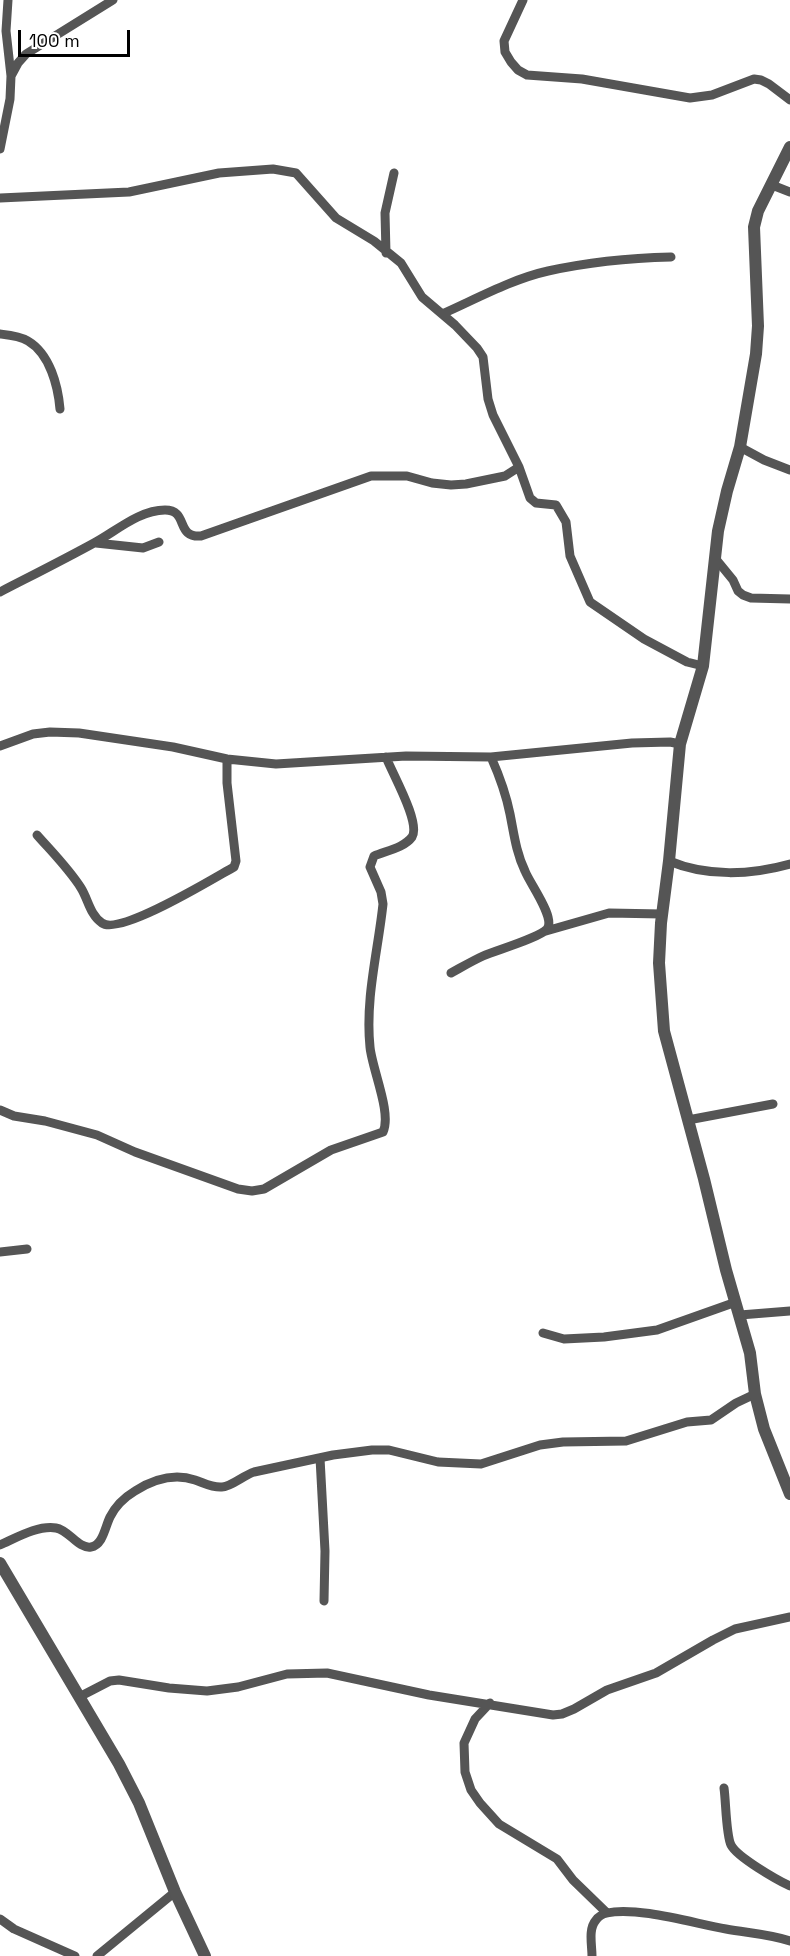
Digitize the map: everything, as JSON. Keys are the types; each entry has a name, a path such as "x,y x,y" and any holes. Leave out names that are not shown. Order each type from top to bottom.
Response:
{"street":[{"path":"0,149 10,99 11,76 6,31 8,0"},
{"path":"11,76 26,54 113,0"},
{"path":"523,0 504,41 505,52 511,62 527,75 582,79 690,98 712,95 754,79 769,84 790,100"},
{"path":"790,147 758,211 754,227 758,326 756,354 740,447 718,531 703,666 680,744 659,963 664,1031 750,1353 755,1394 764,1429 790,1494"},
{"path":"0,198 129,192 219,173 291,171 303,180 336,218 374,241 401,263 416,290 469,338 483,357 488,399 493,415 519,467 530,498 536,503 556,505 566,522 570,556 590,602 644,639 687,662 703,666"},
{"path":"386,253 385,213 394,173"},
{"path":"772,185 790,192"},
{"path":"442,314 486,294 547,271 625,259 672,257"},
{"path":"0,334 26,339 34,345 49,368 58,390 60,409"},
{"path":"740,447 790,470"},
{"path":"0,592 96,543 132,521 158,511 173,511 179,516 186,533 193,537 371,476 407,476 432,483 459,484 505,476 519,467"},
{"path":"96,543 142,548 159,542"},
{"path":"715,558 733,580 738,591 744,595 751,598 790,599"},
{"path":"0,746 33,734 79,732 150,743 227,759 276,764 386,757 491,757 632,743 680,744"},
{"path":"0,1110 14,1116 45,1121 97,1135 185,1170 238,1189 252,1191 264,1189 348,1142 383,1132 386,1125 373,1067 369,1019 383,904 381,892 370,867 374,856 407,842 414,831 414,824 405,799 386,757"},
{"path":"491,757 507,802 520,862 549,918 546,931"},
{"path":"37,835 81,888 92,912 102,924 108,926 135,919 171,903 234,867 236,861 227,783 227,759"},
{"path":"669,861 690,869 748,873 790,864"},
{"path":"451,973 481,957 546,931 609,913 662,914"},
{"path":"688,1120 773,1104"},
{"path":"0,1251 27,1249"},
{"path":"543,1333 564,1339 604,1337 657,1330 736,1302"},
{"path":"740,1315 790,1311"},
{"path":"0,1545 35,1530 57,1528 67,1532 80,1544 87,1547 94,1546 100,1541 111,1516 119,1505 133,1492 167,1477 178,1476 219,1488 227,1487 243,1475 254,1472 353,1452 389,1450 438,1462 481,1464 540,1445 563,1442 626,1442 687,1422 711,1420 736,1403 755,1394"},
{"path":"320,1458 325,1551 324,1601"},
{"path":"0,1563 81,1696 139,1803 175,1892 205,1956"},
{"path":"81,1696 110,1681 119,1680 207,1691 238,1687 287,1674 327,1673 445,1698 490,1703 553,1715 562,1714 607,1690 656,1673 735,1629 790,1617"},
{"path":"490,1703 474,1719 464,1743 465,1772 471,1790 499,1824 557,1859 573,1880 607,1913"},
{"path":"724,1788 732,1847 765,1872 790,1886"},
{"path":"97,1956 175,1892"},
{"path":"592,1956 593,1924 596,1919 607,1913 631,1912 651,1915 768,1935 790,1941"},
{"path":"0,1919 14,1929 75,1956"}]}
